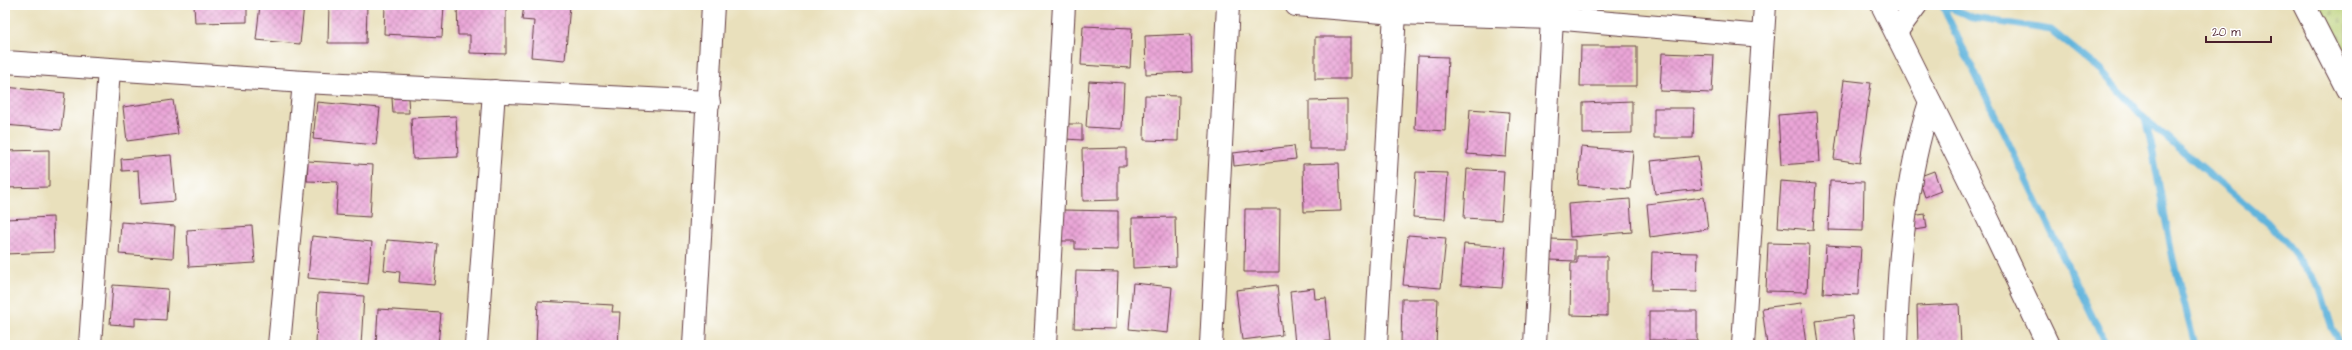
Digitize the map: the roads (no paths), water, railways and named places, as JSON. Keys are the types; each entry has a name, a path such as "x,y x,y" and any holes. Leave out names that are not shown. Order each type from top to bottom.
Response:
{"street":[{"path":"694,345 709,102 713,5"},
{"path":"1045,345 1064,5"},
{"path":"1211,345 1228,5"},
{"path":"1296,5 1395,13 1552,18 1763,36"},
{"path":"1742,345 1765,5"},
{"path":"1882,5 2048,345"},
{"path":"1896,32 1916,5"},
{"path":"2304,5 2347,89"},
{"path":"1376,345 1395,13"},
{"path":"1535,345 1552,18"},
{"path":"5,62 304,82 709,102"},
{"path":"90,345 109,69"},
{"path":"279,345 304,82"},
{"path":"476,345 494,91"},
{"path":"1896,345 1897,302 1908,199 1919,135 1930,102"}],"waterway":[{"path":"1942,5 2106,345"},
{"path":"1944,5 1974,18 2051,30 2100,70 2145,119 2173,259 2195,345"},
{"path":"2145,119 2268,223 2289,246 2320,288 2332,328 2342,345"}]}
